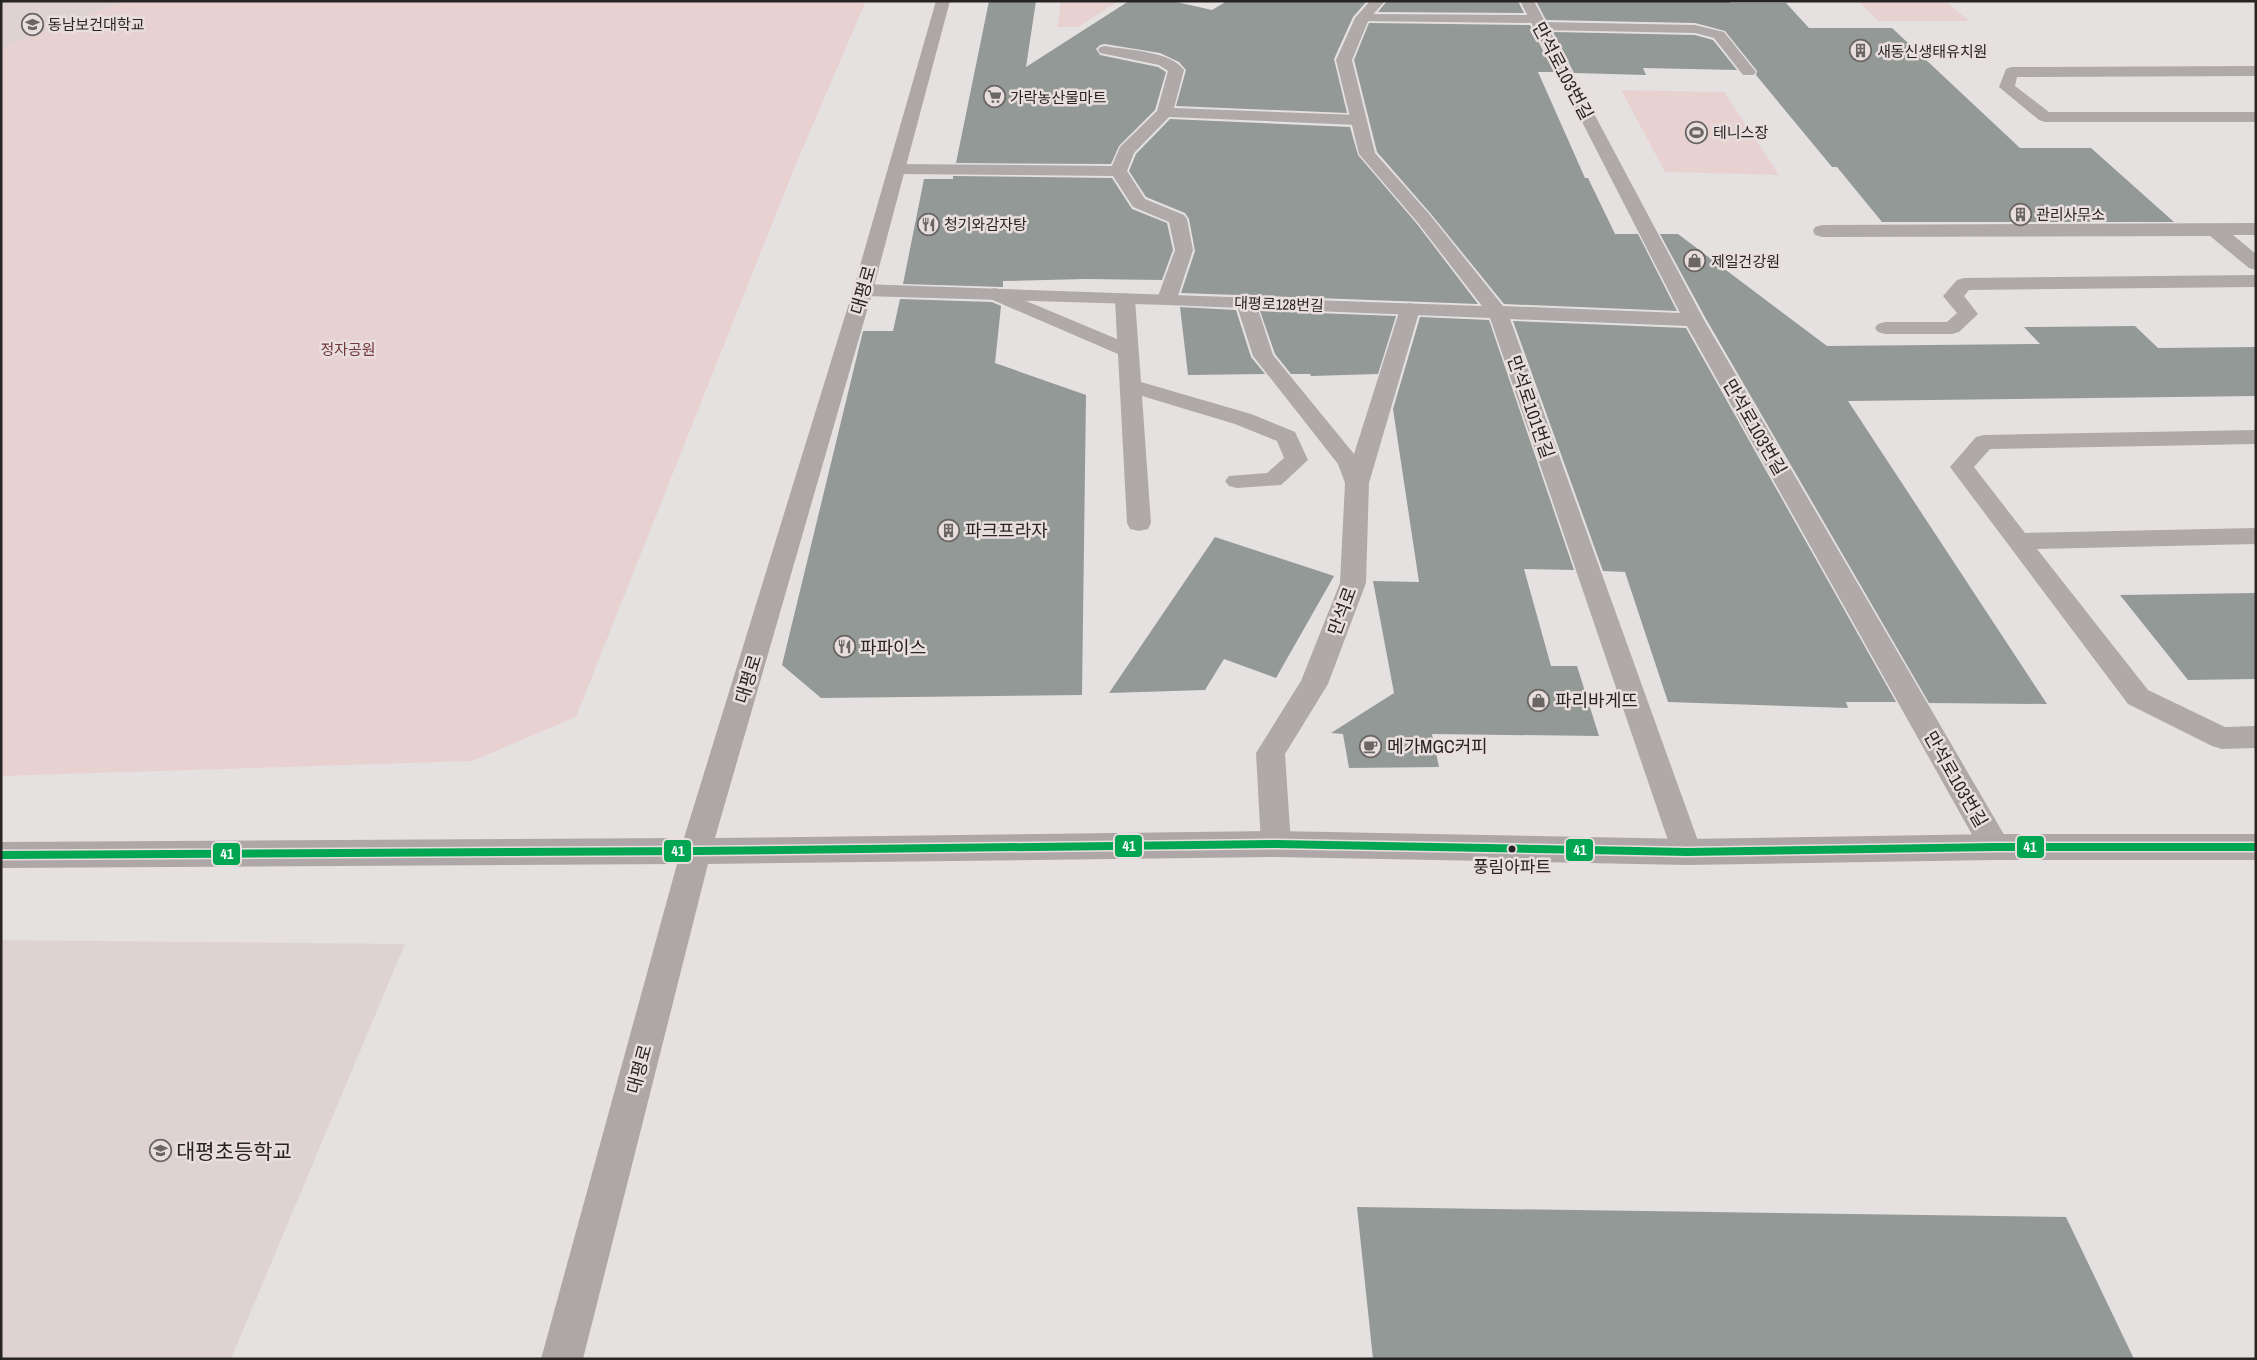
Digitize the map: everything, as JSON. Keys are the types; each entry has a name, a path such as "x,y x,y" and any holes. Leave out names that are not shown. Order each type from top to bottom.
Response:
{"street":[{"name":"대평로","path":"562,1359 696,851 863,290 943,1"},
{"name":"만석로101번길","path":"1378,1 1362,18 1344,60 1367,154 1424,219 1498,313 1686,852"},
{"path":"1362,18 1534,16 1695,29 1718,35 1748,72"},
{"name":"만석로103번길","path":"1534,16 1694,320 1995,847"},
{"path":"1105,50 1164,61 1176,70 1165,112 1126,151 1118,171"},
{"path":"2256,71 2011,72 2007,87 2045,117 2256,117"},
{"path":"1165,112 1358,120"},
{"path":"898,169 1118,171"},
{"path":"1118,171 1139,203 1178,219 1184,250 1167,299"},
{"path":"1822,231 2256,229"},
{"path":"2215,230 2256,264"},
{"path":"1885,328 1952,328 1968,314 1953,296 1964,284 2256,280"},
{"name":"대평로128번길","path":"863,290 1167,299 1694,320"},
{"path":"995,294 1128,351"},
{"path":"1125,299 1139,523"},
{"path":"1246,303 1263,356 1349,462 1357,483"},
{"name":"만석로","path":"1276,844 1270,753 1314,684 1353,583 1357,483 1410,309"},
{"path":"1131,386 1242,419 1286,437 1296,460 1273,480 1237,481"},
{"path":"2256,438 1984,442 1962,467 2138,697 2222,738 2256,737"},
{"path":"2018,540 2256,536"},
{"path":"1,855 696,851 1276,844 1686,852 1995,847 2256,847"}],"shaded area":[{"name":"동남보건대학교","path":"1,1 126,1 1,48"},
{"name":"대평초등학교","path":"1,940 405,944 231,1359 1,1359"}],"green space":[{"name":"정자공원","path":"126,1 866,1 794,169 576,717 472,761 1,776 1,48"},
{"path":"1061,1 1119,1 1078,27 1057,27"},
{"path":"1858,1 1946,1 1969,21 1878,21"},
{"name":"테니스장","path":"1621,90 1724,92 1779,175 1665,172"}],"building":[{"path":"989,1 1036,1 1026,67 1129,1 1172,1 1212,10 1227,1 1367,1 1353,17 1334,59 1347,113 1176,106 1186,70 1179,62 1160,53 1105,44 1100,45 1096,49 1100,55 1158,67 1166,72 1155,110 1119,146 1111,164 956,163"},
{"path":"1387,1 1518,1 1524,13 1378,12"},
{"path":"1536,1 1730,1 1730,3 1786,3 1809,28 1892,28 2020,148 2091,148 2174,222 1882,222 1837,167 1832,167 1756,75 1757,71 1725,31 1695,23 1546,20"},
{"path":"1369,23 1530,25 1554,72 1538,72 1585,178 1588,178 1615,234 1638,234 1677,311 1504,304 1431,214 1377,152 1354,60"},
{"path":"1553,32 1695,35 1713,40 1737,70 1643,68 1646,75 1574,73"},
{"path":"1170,119 1350,127 1358,155 1417,224 1478,304 1181,293 1195,251 1189,219 1185,213 1146,197 1129,171 1136,154"},
{"path":"953,176 1112,178 1132,209 1167,223 1173,250 1162,280 1003,281 1003,287 903,284 924,179 953,179"},
{"path":"1660,234 1678,234 1827,346 2040,344 2024,327 2135,326 2158,348 2256,347 2256,396 1848,401 2047,704 1929,703 1706,319"},
{"name":"파크프라자","path":"900,299 992,302 1001,306 995,363 1086,395 1082,695 821,698 782,665 863,331 893,331"},
{"path":"1180,307 1236,310 1251,357 1265,374 1188,375"},
{"path":"1260,311 1396,316 1378,374 1311,376 1310,374 1291,374 1275,354"},
{"path":"1420,317 1489,320 1574,570 1524,569 1551,666 1577,666 1599,736 1432,734 1439,767 1349,768 1343,734 1331,733 1394,693 1373,581 1419,582 1393,409"},
{"path":"1513,321 1686,328 1896,702 1846,702 1848,708 1668,702 1625,572 1603,571"},
{"path":"1215,537 1334,576 1276,678 1224,659 1205,690 1109,693"},
{"path":"2256,593 2256,679 2188,680 2120,595"},
{"path":"1357,1207 2066,1217 2134,1359 1373,1359"}],"transit line":[{"name":"41","path":"1,855 696,851 1276,844 1687,852 1995,847 2256,847"}],"place":[{"name":"동남보건대학교","path":"32,24"},
{"name":"새동신생태유치원","path":"1861,51"},
{"name":"가락농산물마트","path":"994,97"},
{"name":"테니스장","path":"1697,132"},
{"name":"관리사무소","path":"2020,214"},
{"name":"청기와감자탕","path":"928,224"},
{"name":"제일건강원","path":"1695,261"},
{"name":"파크프라자","path":"949,530"},
{"name":"파파이스","path":"844,647"},
{"name":"파리바게뜨","path":"1539,700"},
{"name":"메가MGC커피","path":"1371,746"},
{"name":"풍림아파트","path":"1512,849"},
{"name":"대평초등학교","path":"160,1151"}]}
